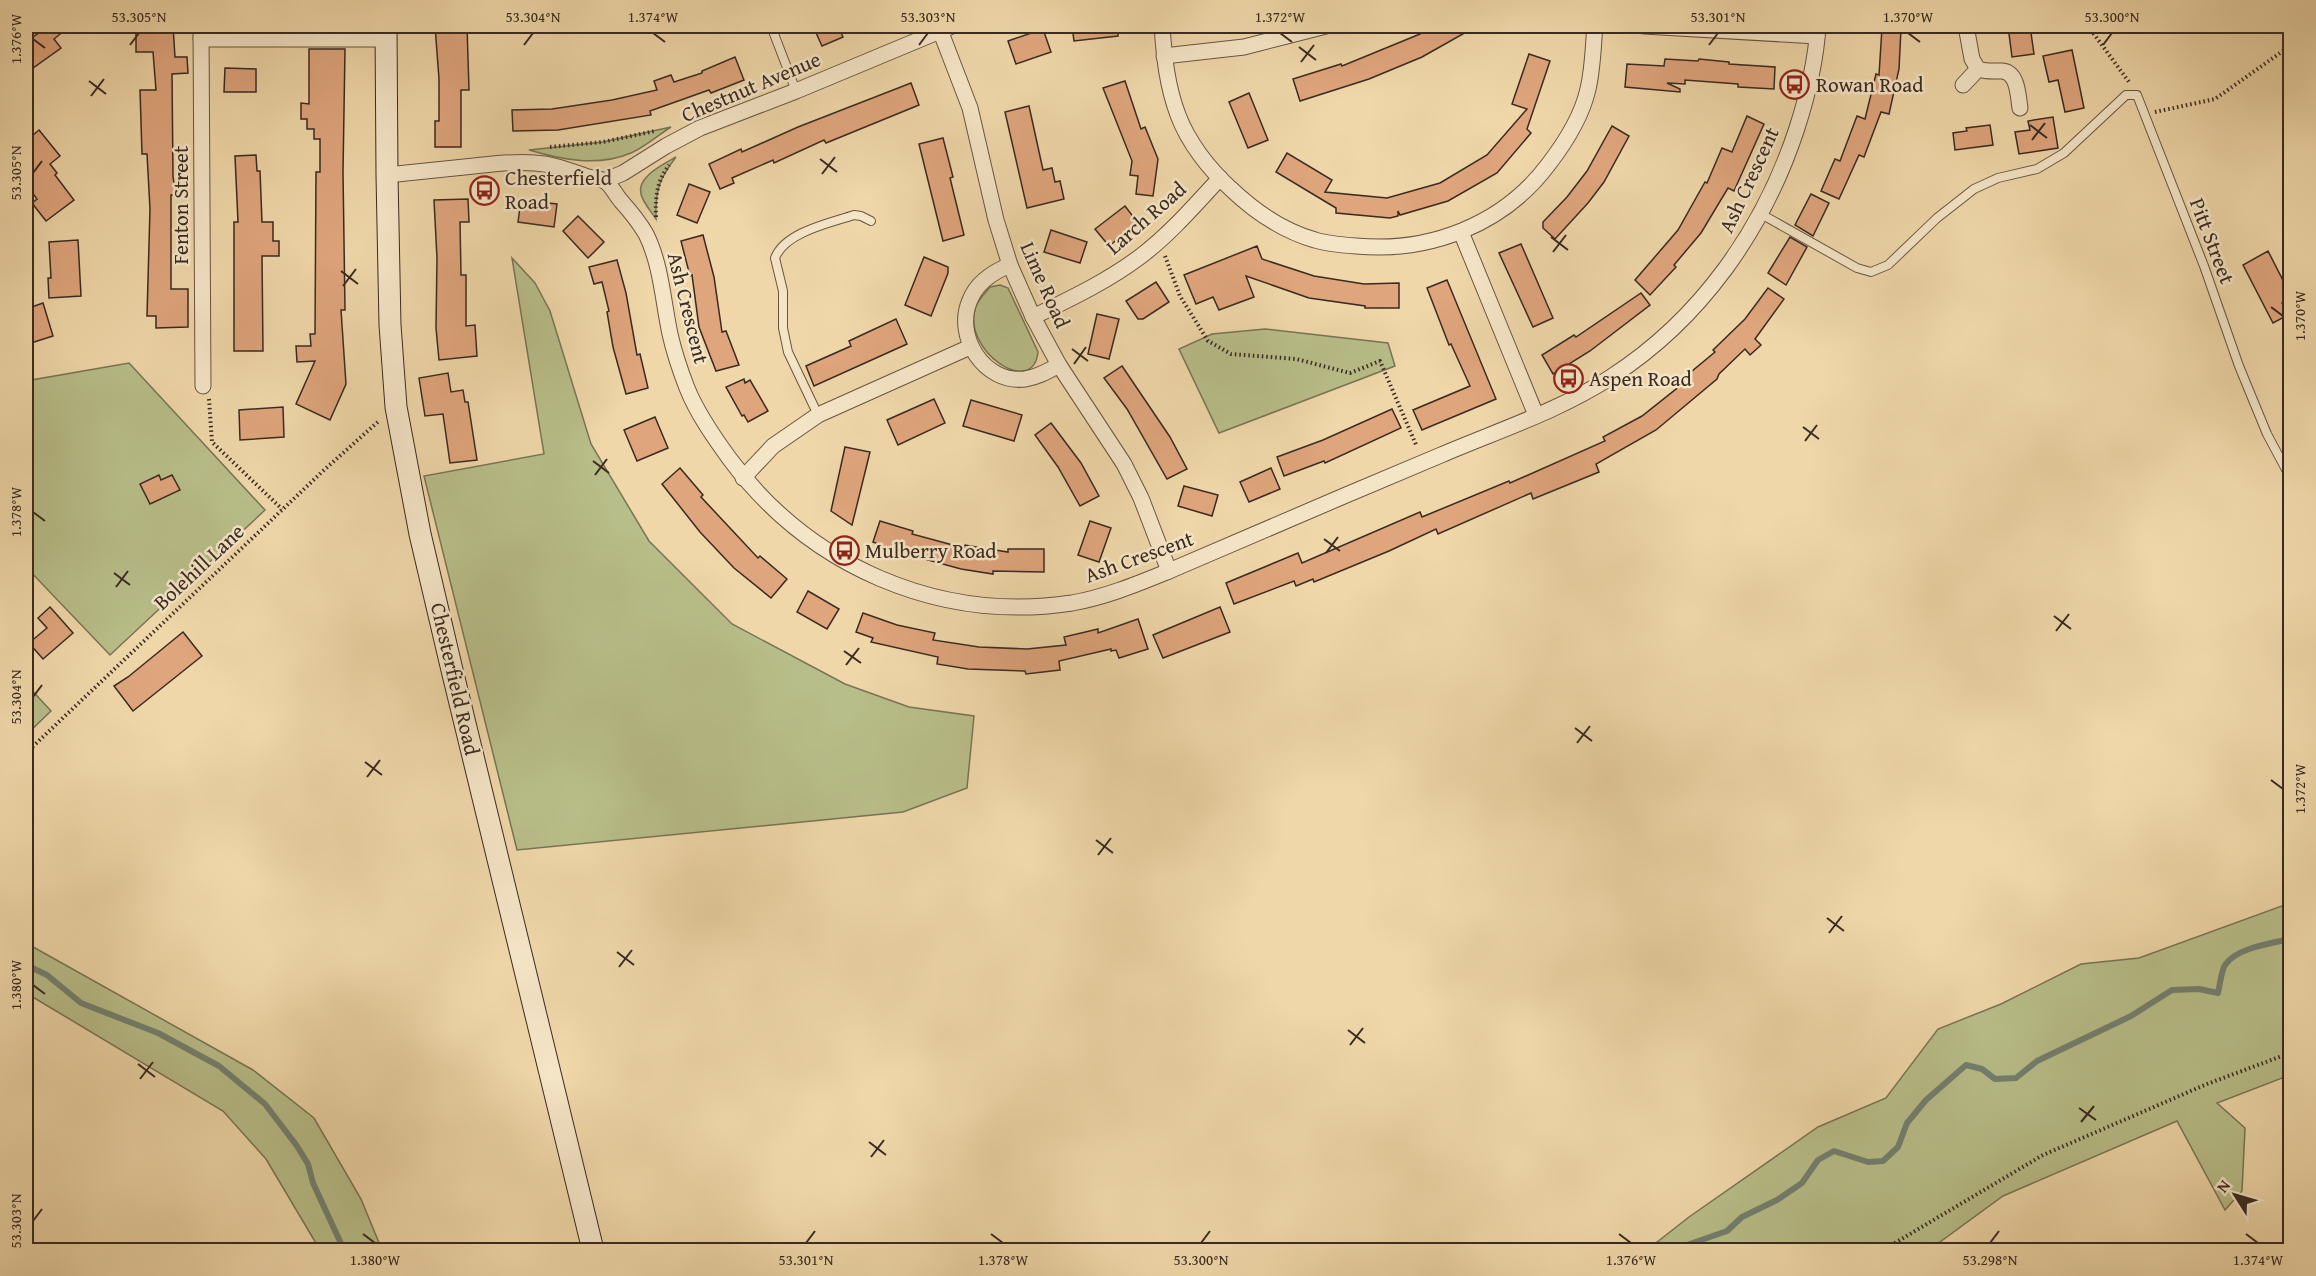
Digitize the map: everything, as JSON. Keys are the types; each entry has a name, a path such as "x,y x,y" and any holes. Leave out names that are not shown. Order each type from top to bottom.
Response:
{"main road":[{"name":"Chesterfield Road","path":"386,32 390,325 396,407 420,534 593,1251"}],"street":[{"path":"1162,26 1164,56 1178,116 1192,142 1220,178 1264,216 1316,241 1395,248 1461,232 1495,215 1540,176 1576,122 1588,91 1595,26"},
{"path":"1164,56 1244,47 1326,26"},
{"path":"1644,26 1817,31"},
{"path":"1966,26 1972,59 1978,69 1990,73 2004,71 2010,73 2014,78 2020,108"},
{"name":"Chestnut Avenue","path":"604,181 623,173 700,128 796,91 946,28"},
{"name":"Lime Road","path":"946,28 970,108 996,220 1010,265 1033,317 1059,365 1124,464 1141,498 1169,571"},
{"name":"Ash Crescent","path":"604,181 632,213 646,234 656,263 670,336 689,392 701,418 743,478 771,507 805,537 836,558 875,579 912,592 992,605 1030,606 1071,603 1112,594 1169,571 1536,415 1610,378 1647,351 1713,285 1738,254 1761,214 1779,176 1805,105 1813,72 1817,31"},
{"path":"201,32 346,38 386,32"},
{"name":"Fenton Street","path":"201,32 203,386"},
{"path":"1963,85 1978,69"},
{"path":"387,175 508,163 535,163 562,167 589,178 604,181"},
{"name":"Larch Road","path":"1033,317 1122,270 1159,241 1220,178"},
{"path":"1461,232 1536,415"},
{"path":"1010,265 986,278 969,301 966,319 970,347 991,370 1005,377 1022,379 1040,376 1059,365"},
{"path":"743,478 772,446 818,415 970,347"}],"lane":[{"path":"771,26 796,91"},
{"path":"1761,214 1857,268 1871,272 1880,270 1900,255 1937,218 1974,189 1998,178 2037,170 2064,153 2126,95 2137,95"},
{"name":"Pitt Street","path":"2137,95 2146,113 2239,366 2267,434 2290,477"},
{"path":"818,415 788,352 783,328 783,291 775,258 785,242 797,235 854,215 871,221"}],"path":[{"path":"2088,26 2118,65 2137,95"},
{"path":"2146,113 2215,99 2290,46"},
{"path":"540,149 603,142 671,127 684,137 686,147 663,174 655,196 656,219 646,234"},
{"path":"1159,241 1180,296 1208,341 1231,354 1296,359 1350,373 1380,361 1424,462"},
{"path":"203,386 209,398 212,442 282,509"},
{"name":"Bolehill Lane","path":"26,753 282,509 396,407"},
{"path":"1883,1251 2043,1155 2207,1084 2290,1053"}],"green space":[{"path":"671,127 631,153 606,160 568,159 529,150 603,142"},
{"path":"676,157 659,186 656,219 643,201 641,188 652,172"},
{"path":"512,258 535,283 550,311 591,444 649,541 732,624 845,684 909,707 974,716 967,788 903,812 517,850 424,476 544,454"},
{"path":"1000,285 1008,288 1038,352 1033,365 1024,371 1012,370 999,363 987,352 978,338 974,323 976,306 990,287"},
{"path":"1265,329 1388,343 1395,366 1219,433 1179,349 1212,334"},
{"path":"129,363 265,510 110,655 26,567 26,381"},
{"path":"26,684 51,711 26,735"},
{"path":"2290,903 2290,1075 2217,1103 2245,1128 2242,1191 2225,1210 2177,1121 2003,1196 1929,1250 1647,1250 1689,1217 1818,1127 1886,1098 1938,1029 2001,1004 2081,964 2139,958"},
{"path":"26,943 253,1070 314,1118 361,1199 382,1250 320,1250 266,1159 223,1111 26,993"}],"building":[{"path":"49,26 70,26 54,39 61,48 26,73 26,42"},
{"path":"136,26 173,26 175,57 187,57 188,73 172,74 173,177 176,195 171,195 171,289 188,289 188,327 156,328 156,316 147,316 150,209 147,154 142,154 140,90 156,90 153,52 136,52"},
{"path":"435,26 467,26 469,90 461,90 461,147 435,147 435,121 439,121 439,79"},
{"path":"813,26 838,26 843,37 822,46"},
{"path":"1072,26 1118,26 1118,36 1074,41"},
{"path":"1434,26 1477,26 1422,57 1369,79 1300,101 1293,79 1341,64 1342,66"},
{"path":"2008,26 2030,26 2034,54 2012,57"},
{"path":"1882,28 1901,29 1899,69 1889,114 1881,112 1864,157 1859,155 1839,199 1821,191 1835,159 1840,161 1857,116 1865,119 1876,74 1879,75"},
{"path":"1043,29 1051,52 1016,64 1008,41"},
{"path":"309,49 345,49 343,172 345,310 341,310 346,384 330,420 296,404 315,361 297,362 296,346 311,346 310,334 315,334 316,172 320,172 320,139 314,139 314,129 307,129 307,119 301,119 301,103 309,104"},
{"path":"2072,50 2084,108 2065,112 2058,80 2049,82 2043,56"},
{"path":"1529,54 1550,61 1527,129 1531,133 1497,173 1448,201 1400,215 1398,211 1398,216 1390,218 1336,213 1336,208 1276,172 1287,153 1332,180 1325,192 1387,198 1440,183 1487,155 1527,109 1512,104"},
{"path":"735,57 744,80 711,93 709,90 650,111 651,115 558,130 513,131 512,110 552,109 612,100 657,90 654,81 671,75 674,82 702,73"},
{"path":"1665,59 1698,61 1699,59 1729,62 1729,64 1775,67 1774,89 1685,80 1685,84 1667,83 1680,89 1680,92 1625,87 1627,64 1664,66"},
{"path":"225,68 256,69 256,92 224,92"},
{"path":"1125,81 1141,129 1145,127 1158,159 1153,196 1136,194 1138,176 1130,175 1132,161 1103,88"},
{"path":"911,83 919,105 826,143 824,140 774,163 773,160 732,178 734,183 720,189 709,164 741,149 742,152 798,127"},
{"path":"1249,93 1268,140 1248,148 1229,102"},
{"path":"1029,106 1043,170 1052,168 1055,182 1060,181 1064,199 1027,208 1005,112"},
{"path":"1747,116 1764,124 1734,191 1728,188 1701,233 1674,265 1676,267 1650,295 1635,280 1678,230 1705,182 1707,183 1722,148 1732,152"},
{"path":"2053,117 2058,148 2019,154 2015,132 2030,130 2028,121"},
{"path":"1990,125 1993,145 1955,150 1953,133 1967,131 1966,128"},
{"path":"1612,126 1629,136 1604,182 1555,239 1543,228 1543,222 1567,197 1587,171"},
{"path":"39,130 60,156 50,164 57,173 55,175 74,200 46,221 32,203 37,199 26,184 26,141"},
{"path":"943,138 964,235 943,241 919,144"},
{"path":"256,155 257,171 260,171 262,222 273,222 273,241 279,241 279,256 262,256 263,351 234,351 234,222 238,222 235,156"},
{"path":"689,184 710,192 697,223 677,215"},
{"path":"1811,194 1829,203 1813,236 1795,225"},
{"path":"468,199 469,222 460,222 461,275 466,275 466,326 475,325 477,356 439,360 436,328 437,258 434,200"},
{"path":"521,200 557,204 554,227 518,222"},
{"path":"1125,206 1138,223 1109,246 1095,229"},
{"path":"578,216 604,242 588,258 563,231"},
{"path":"1051,230 1087,242 1080,263 1044,252"},
{"path":"703,235 714,277 722,332 726,331 739,365 716,371 699,327 692,275 690,276 681,241"},
{"path":"1790,237 1807,247 1786,285 1768,273"},
{"path":"78,240 81,296 49,298 48,278 51,278 49,242"},
{"path":"1521,244 1553,318 1533,327 1499,253"},
{"path":"1257,246 1262,259 1314,276 1364,284 1399,283 1399,308 1365,308 1365,306 1309,298 1246,276 1254,297 1219,310 1213,297 1196,304 1184,275"},
{"path":"2268,251 2290,294 2290,298 2282,303 2288,315 2273,323 2243,265"},
{"path":"924,257 948,267 948,273 931,316 905,305"},
{"path":"617,260 626,293 637,355 640,354 648,388 626,394 613,347 607,312 609,311 602,282 594,284 589,267"},
{"path":"1447,280 1496,399 1422,430 1413,410 1470,386 1451,344 1449,345 1427,288"},
{"path":"1156,282 1169,302 1143,319 1138,319 1126,301"},
{"path":"1768,288 1784,299 1755,339 1761,345 1750,355 1745,349 1719,374 1717,379 1656,430 1596,464 1599,472 1533,499 1531,493 1438,534 1436,529 1314,582 1313,579 1296,586 1294,581 1234,604 1226,583 1298,553 1302,563 1420,512 1422,517 1509,481 1510,483 1605,441 1603,437 1642,416 1681,385 1679,382 1715,352 1713,350 1745,319"},
{"path":"1641,293 1650,305 1590,351 1553,374 1542,355 1574,335 1576,337"},
{"path":"43,303 53,336 31,343 26,325 26,309"},
{"path":"1097,314 1119,319 1109,359 1088,354"},
{"path":"896,319 907,344 814,386 806,366 851,346 849,341"},
{"path":"1122,366 1170,437 1187,469 1167,479 1127,409 1104,378"},
{"path":"448,373 451,392 463,390 465,402 468,402 477,460 450,463 443,414 425,416 419,378"},
{"path":"744,379 745,383 750,380 768,411 748,422 744,415 742,416 726,387"},
{"path":"934,399 945,423 898,445 887,420"},
{"path":"971,400 1022,415 1014,441 963,426"},
{"path":"283,407 284,437 240,440 239,410"},
{"path":"1392,409 1401,428 1325,463 1324,461 1284,476 1277,457 1323,440"},
{"path":"655,417 668,448 637,461 624,430"},
{"path":"1051,423 1081,463 1099,496 1080,506 1058,467 1035,435"},
{"path":"845,447 870,452 852,525 831,511"},
{"path":"680,468 703,495 701,497 758,558 760,556 787,579 771,598 734,568 700,532 662,484"},
{"path":"1271,468 1280,489 1249,502 1240,482"},
{"path":"159,475 161,480 172,475 180,490 150,504 140,484"},
{"path":"1184,486 1218,495 1212,516 1178,506"},
{"path":"880,521 913,531 912,534 964,548 965,545 1008,552 1008,549 1044,549 1044,572 993,571 993,574 961,569 899,552 873,542"},
{"path":"1090,521 1111,528 1099,562 1078,555"},
{"path":"808,591 839,609 827,629 797,612"},
{"path":"50,607 73,633 43,659 29,643 47,628 38,618"},
{"path":"1220,607 1230,632 1163,658 1153,635"},
{"path":"863,613 897,625 935,633 933,640 979,647 1027,649 1066,645 1064,637 1098,629 1098,633 1138,619 1148,649 1119,658 1116,650 1111,651 1111,649 1059,661 1060,670 1026,674 1025,671 968,669 937,664 938,657 871,642 873,638 856,632"},
{"path":"183,632 202,656 133,711 114,686"}],"waterway":[{"path":"1683,1250 1687,1245 1727,1231 1742,1217 1777,1200 1802,1183 1818,1160 1834,1151 1868,1162 1883,1161 1898,1147 1907,1123 1926,1100 1966,1065 1982,1069 1995,1079 2016,1078 2037,1061 2131,1016 2172,990 2199,989 2218,993 2225,965 2230,959 2246,950 2290,939"},
{"path":"26,965 47,975 81,1003 158,1033 219,1066 265,1104 308,1164 313,1183 344,1250"}],"place":[{"name":"Rowan Road","path":"1795,85"},
{"name":"Chesterfield Road","path":"484,190"},
{"name":"Aspen Road","path":"1568,379"},
{"name":"Mulberry Road","path":"844,551"}]}
